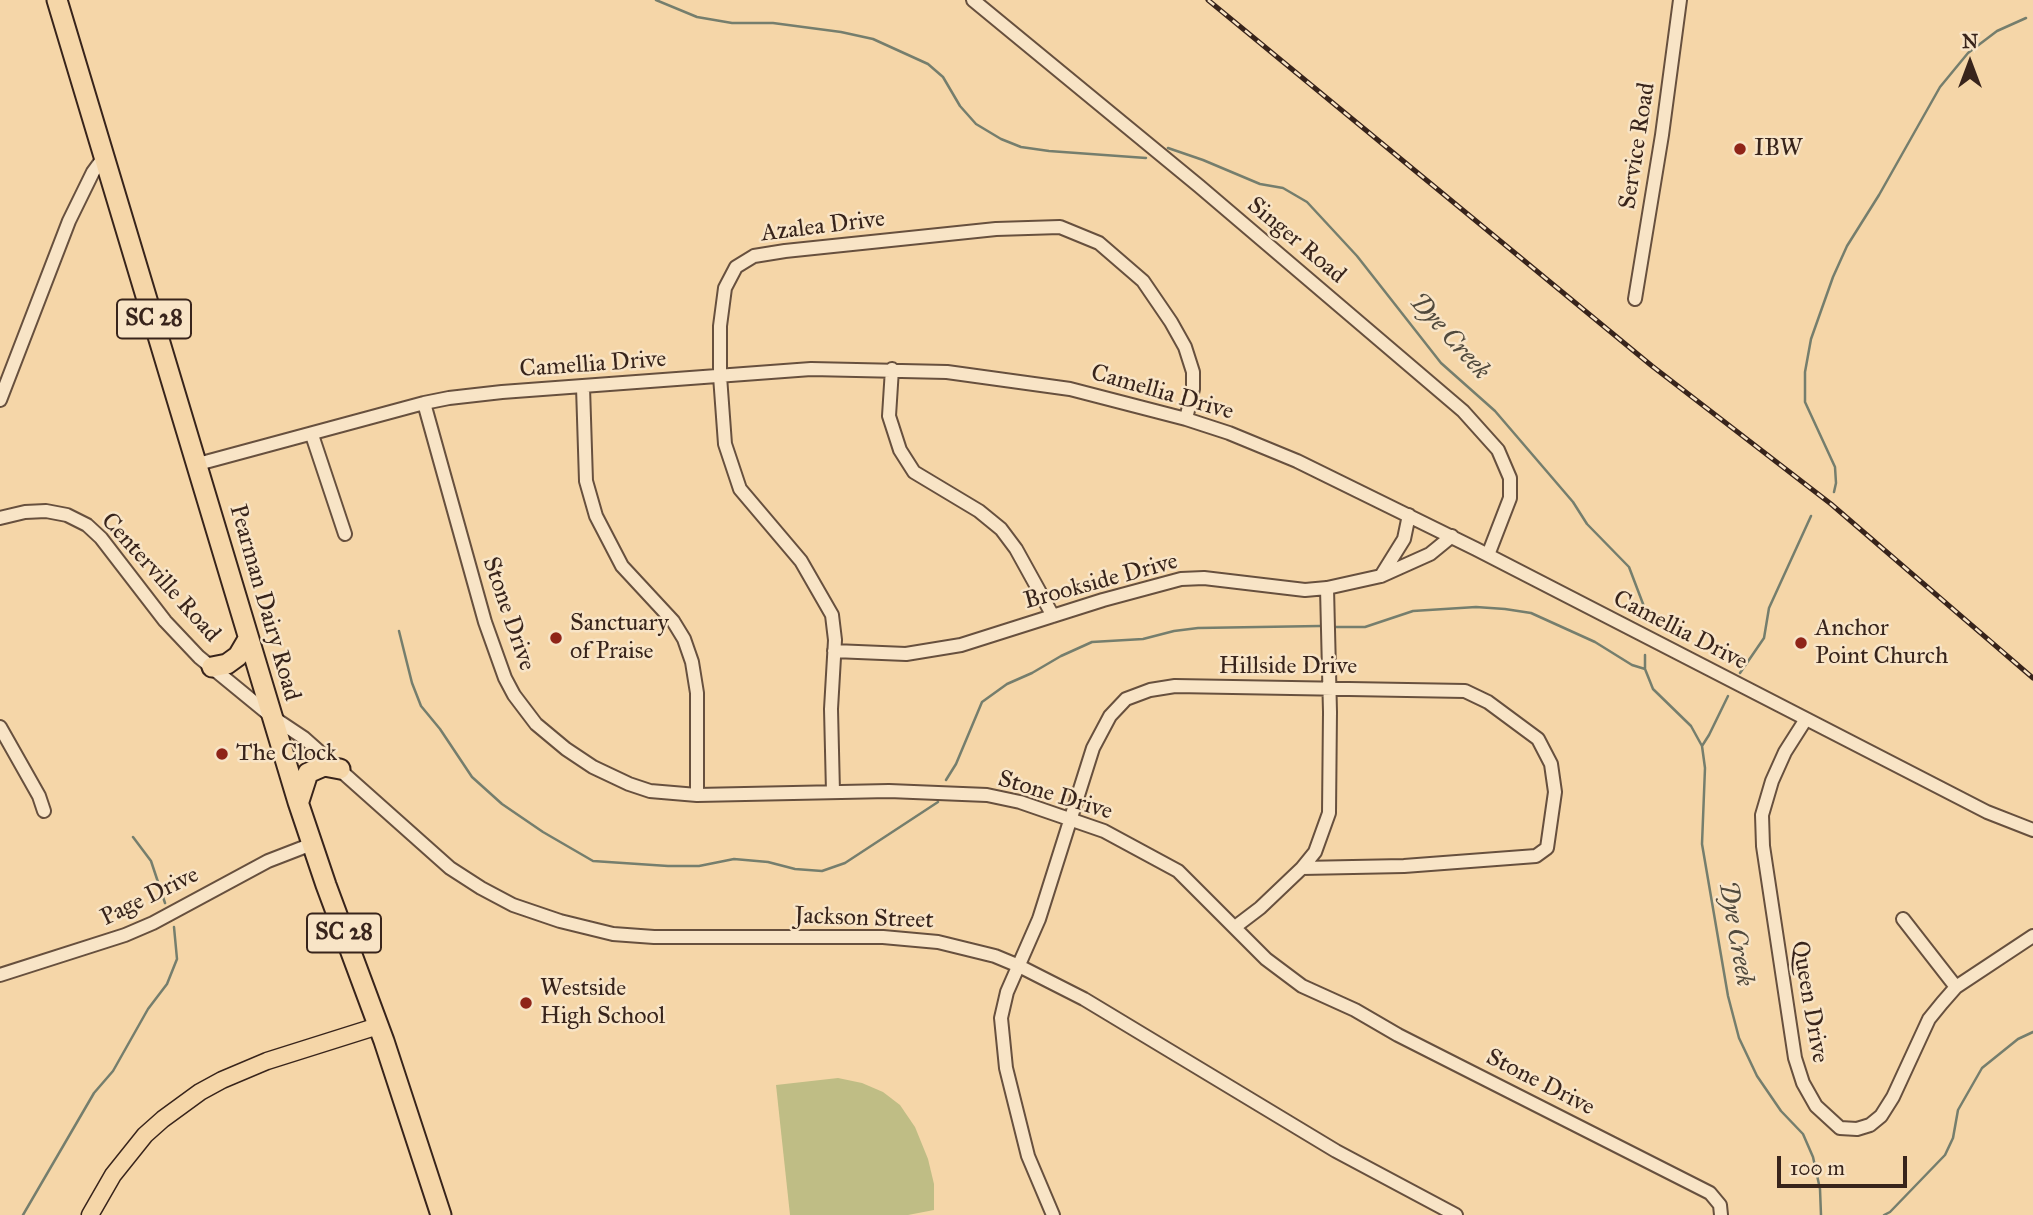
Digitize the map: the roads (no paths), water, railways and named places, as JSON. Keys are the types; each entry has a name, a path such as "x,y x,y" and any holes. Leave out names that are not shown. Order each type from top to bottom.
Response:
{"highway":[{"name":"Pearman Dairy Road","path":"57,0 298,802 378,1026 441,1215"},
{"path":"212,667 227,664 238,656 248,639"},
{"path":"298,802 307,773 324,766 340,769"}],"main road":[{"path":"90,1215 113,1175 145,1135 200,1092 267,1061 378,1026"}],"street":[{"name":"Singer Road","path":"973,0 1209,195 1463,411 1498,450 1510,478 1510,498 1488,555"},
{"name":"Service Road","path":"1634,299 1662,135 1680,0"},
{"path":"0,400 69,221 93,172 104,157"},
{"name":"Azalea Drive","path":"832,792 832,615 802,561 740,489 725,444 720,376 720,326 724,288 736,267 754,256 953,233 1060,227 1099,243 1143,281 1171,322 1185,347 1193,372 1193,389 1186,419"},
{"name":"Camellia Drive","path":"198,464 424,403 476,395 811,369 892,369 959,374 1070,389 1186,419 1229,433 1297,461 1488,555 1987,812 2033,831"},
{"path":"892,369 889,416 905,459 914,472 979,511 1002,529 1053,615"},
{"path":"583,387 586,481 596,516 622,566 673,621 684,639 692,662 697,693 696,795"},
{"name":"Stone Drive","path":"424,403 485,622 505,678 514,695 536,723 549,736 593,767 650,791 696,795 832,792 953,792 987,795 1020,802 1104,831 1178,871 1266,959 1303,986 1355,1010 1710,1193 1720,1205 1721,1215"},
{"path":"312,435 345,534"},
{"name":"Centerville Road","path":"0,518 25,512 46,511 67,514 87,525 101,538 179,637 271,716"},
{"path":"1381,576 1404,539 1409,515"},
{"name":"Brookside Drive","path":"834,652 906,654 961,645 1053,615 1181,579 1204,578 1305,590 1327,588 1381,576 1430,554 1452,537"},
{"path":"1235,927 1261,908 1302,868 1315,852 1329,813 1331,712 1328,688 1327,588"},
{"name":"Hillside Drive","path":"1053,1215 1028,1156 1006,1068 1001,1018 1007,992 1039,919 1093,748 1110,716 1126,699 1150,690 1175,686 1465,691 1488,702 1538,739 1551,764 1555,792 1547,848 1536,856 1393,866 1302,868"},
{"name":"Jackson Street","path":"271,716 304,738 405,831 450,868 513,905 560,922 613,933 654,937 883,937 970,949 1020,966 1084,999 1336,1150 1456,1215"},
{"name":"Queen Drive","path":"1806,719 1785,752 1772,781 1762,816 1763,846 1795,1058 1816,1106 1840,1128 1857,1129 1870,1125 1881,1116 1893,1097 1929,1019 1956,987 2033,936"},
{"path":"0,727 39,796 44,811"},
{"name":"Page Drive","path":"0,975 125,935 153,923 268,861 312,844"},
{"path":"1903,919 1956,987"}],"waterway":[{"name":"Dye Creek","path":"656,0 697,17 732,23 773,23 873,39 928,64 943,77 960,106 976,124 1001,139 1021,147 1049,151 1146,158"},
{"path":"1834,492 1835,467 1805,402 1805,372 1811,339 1833,277 1847,246 1940,87 1968,53 1997,31 2026,18"},
{"name":"Dye Creek","path":"1168,148 1260,184 1283,188 1307,202 1357,256 1441,363 1495,411 1573,502 1587,524 1629,567 1648,617"},
{"path":"1740,673 1764,638 1769,608 1811,516"},
{"path":"1334,627 1365,627 1413,611 1476,607 1505,609 1531,613 1595,642 1632,665 1645,669"},
{"path":"946,780 956,764 982,702 1007,684 1092,642 1143,639 1198,628 1320,626"},
{"path":"399,631 412,683 421,706 472,777 502,804 593,861 699,866 734,859 822,871 845,863 938,802"},
{"name":"Dye Creek","path":"1645,655 1645,669 1653,689 1691,726 1702,746 1705,768 1702,844 1728,996 1739,1038 1757,1076 1781,1111 1803,1134 1813,1157 1820,1189 1821,1215"},
{"path":"1702,746 1728,696"},
{"path":"133,837 151,861 165,903"},
{"path":"23,1215 94,1093 113,1071 148,1009 167,984 177,959 174,927"},
{"path":"1884,1215 1945,1155 1953,1138 1958,1110 1982,1068 2018,1039 2033,1032"}],"railway":[{"path":"1208,0 1652,366 1831,504 2033,678"}],"place":[{"name":"IBW","path":"1740,149"},
{"name":"Sanctuary of Praise","path":"556,638"},
{"name":"Anchor Point Church","path":"1801,643"},
{"name":"The Clock","path":"222,754"},
{"name":"Westside High School","path":"526,1003"}]}
